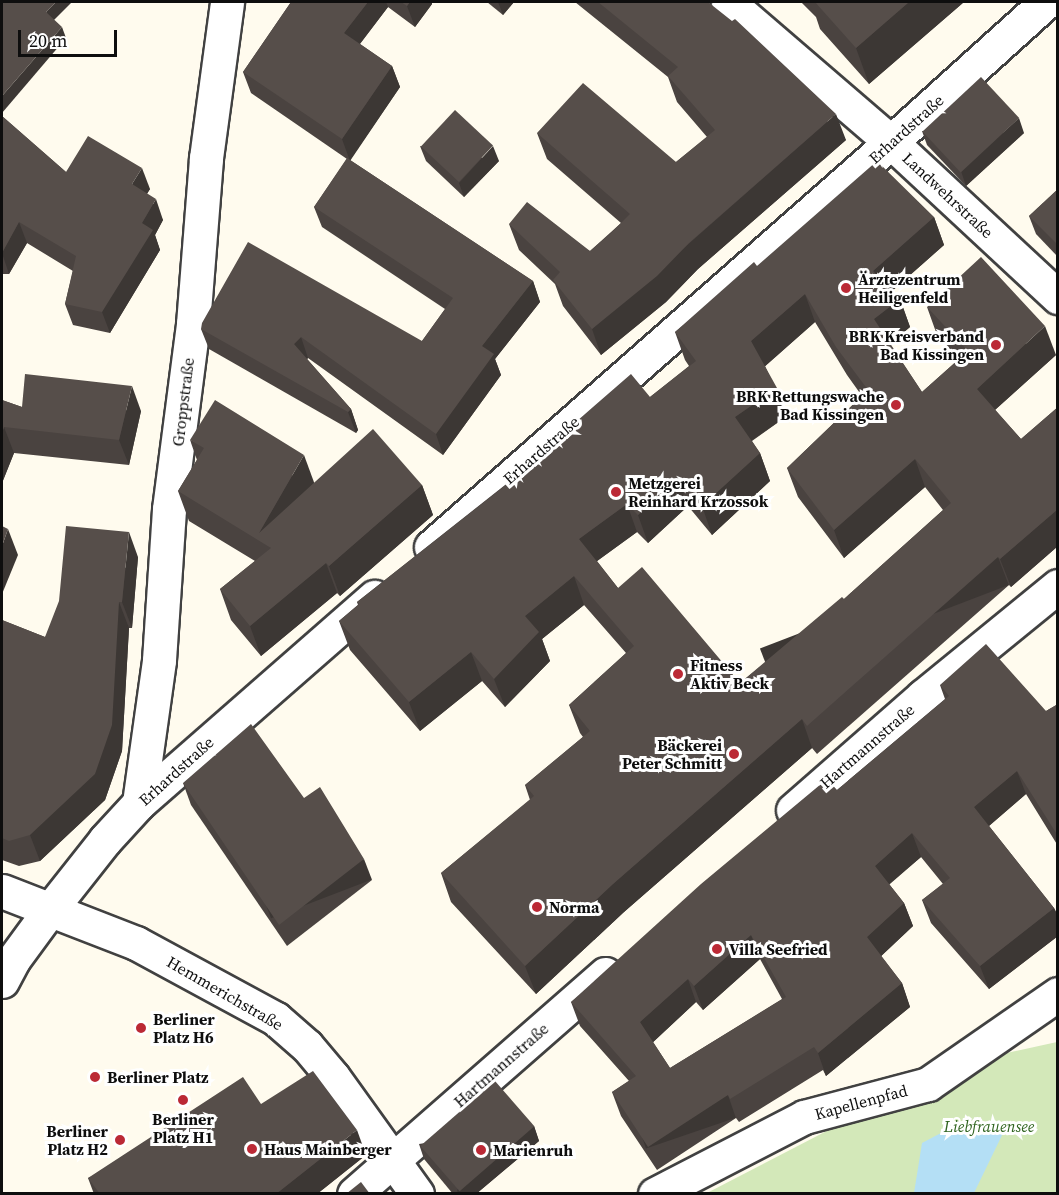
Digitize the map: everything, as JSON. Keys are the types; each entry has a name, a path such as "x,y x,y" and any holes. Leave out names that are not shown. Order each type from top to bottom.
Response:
{"street":[{"name":"Groppstraße","path":"139,803 159,660 169,509 193,324 206,158 227,2"},
{"name":"Landwehrstraße","path":"728,2 891,142 1058,297"},
{"name":"Erhardstraße","path":"2,981 13,960 49,911 105,840 139,803 891,142 1046,2"},
{"name":"Hartmannstraße","path":"771,829 923,696 1058,586"},
{"name":"Hemmerichstraße","path":"2,891 136,943 276,1019 320,1061 417,1194"},
{"name":"Hartmannstraße","path":"354,1194 628,953"},
{"name":"Kapellenpfad","path":"655,1194 804,1117 928,1084 1058,994"}],"green space":[{"name":"Liebfrauensee","path":"1057,1042 1057,1193 705,1194 956,1064"}],"water":[{"name":"Liebfrauensee","path":"958,1124 1006,1127 974,1193 914,1193 922,1143"}],"building":[{"path":"2,2 56,2 46,12 62,27 2,96"},
{"path":"291,2 368,2 344,33 392,66 342,139 243,72"},
{"path":"598,2 708,2 732,21 735,19 836,114 689,243 657,276 592,329 553,280 560,272 509,224 527,202 590,251 630,214 537,133 583,83 676,162 715,130 668,76 678,67"},
{"path":"815,2 909,2 856,48"},
{"path":"981,77 1019,118 961,173 922,132"},
{"path":"455,110 493,145 459,182 421,147"},
{"path":"2,116 66,172 88,136 142,168 132,184 156,199 142,223 153,230 102,312 65,304 76,256 19,222 2,253"},
{"path":"347,158 533,281 482,346 494,354 436,434 301,337 294,344 351,409 348,412 201,329 202,323 248,242 422,341 453,298 314,207"},
{"path":"877,161 934,217 873,271 900,299 874,319 922,392 968,351 927,307 981,257 1045,326 977,389 1021,439 1058,407 1058,509 1000,559 998,557 807,726 802,719 613,884 525,966 441,873 534,796 525,785 590,731 569,705 634,646 574,576 525,616 539,632 494,679 471,652 409,702 339,621 359,604 357,602 525,470 523,468 631,374 650,397 696,361 675,332 754,262 757,266","holes":["805,294 836,347 868,390 787,468 834,530 915,459 951,503 844,599 842,597 740,683 642,567 618,588 579,539 627,504 638,515 678,478 702,506 760,453 735,417 777,388 751,341"]},
{"path":"1058,189 1058,245 1029,216"},
{"path":"25,374 132,386 119,440 4,427 2,433 2,400 22,407"},
{"path":"215,400 304,455 259,533 373,429 422,485 329,566 326,563 250,626 220,589 271,548 178,491 204,448 190,440"},
{"path":"2,526 8,529 2,546"},
{"path":"66,526 129,532 122,602 119,602 112,725 95,774 30,835 9,841 2,838 2,620 45,637 59,601"},
{"path":"986,644 1046,711 1058,704 1058,836 1017,771 974,807 1054,908 980,966 922,900 950,878 912,833 875,866 904,903 867,937 902,983 818,1053 814,1047 730,1099 728,1095 648,1147 612,1092 636,1076 571,1002 701,884 827,779 837,790 949,696 940,685","holes":["751,935 786,997 670,1068 640,1022 688,979 694,986"]},
{"path":"251,724 304,798 320,787 364,859 279,925 183,783"},
{"path":"313,1071 357,1130 276,1194 100,1194 88,1178 243,1077 261,1104"},
{"name":"Marienruh","path":"495,1081 534,1126 460,1191 420,1146"},
{"path":"361,1182 370,1194 346,1194"}],"place":[{"name":"Ärztezentrum Heiligenfeld","path":"846,288"},
{"name":"BRK Kreisverband Bad Kissingen","path":"996,345"},
{"name":"BRK Rettungswache Bad Kissingen","path":"896,405"},
{"name":"Metzgerei Reinhard Krzossok","path":"616,492"},
{"name":"Fitness Aktiv Beck","path":"678,674"},
{"name":"Bäckerei Peter Schmitt","path":"734,754"},
{"name":"Norma","path":"537,907"},
{"name":"Villa Seefried","path":"717,949"},
{"name":"Berliner Platz H6","path":"141,1028"},
{"name":"Berliner Platz","path":"95,1077"},
{"name":"Berliner Platz H1","path":"183,1100"},
{"name":"Berliner Platz H2","path":"120,1140"},
{"name":"Haus Mainberger","path":"252,1149"},
{"name":"Marienruh","path":"481,1150"}]}
